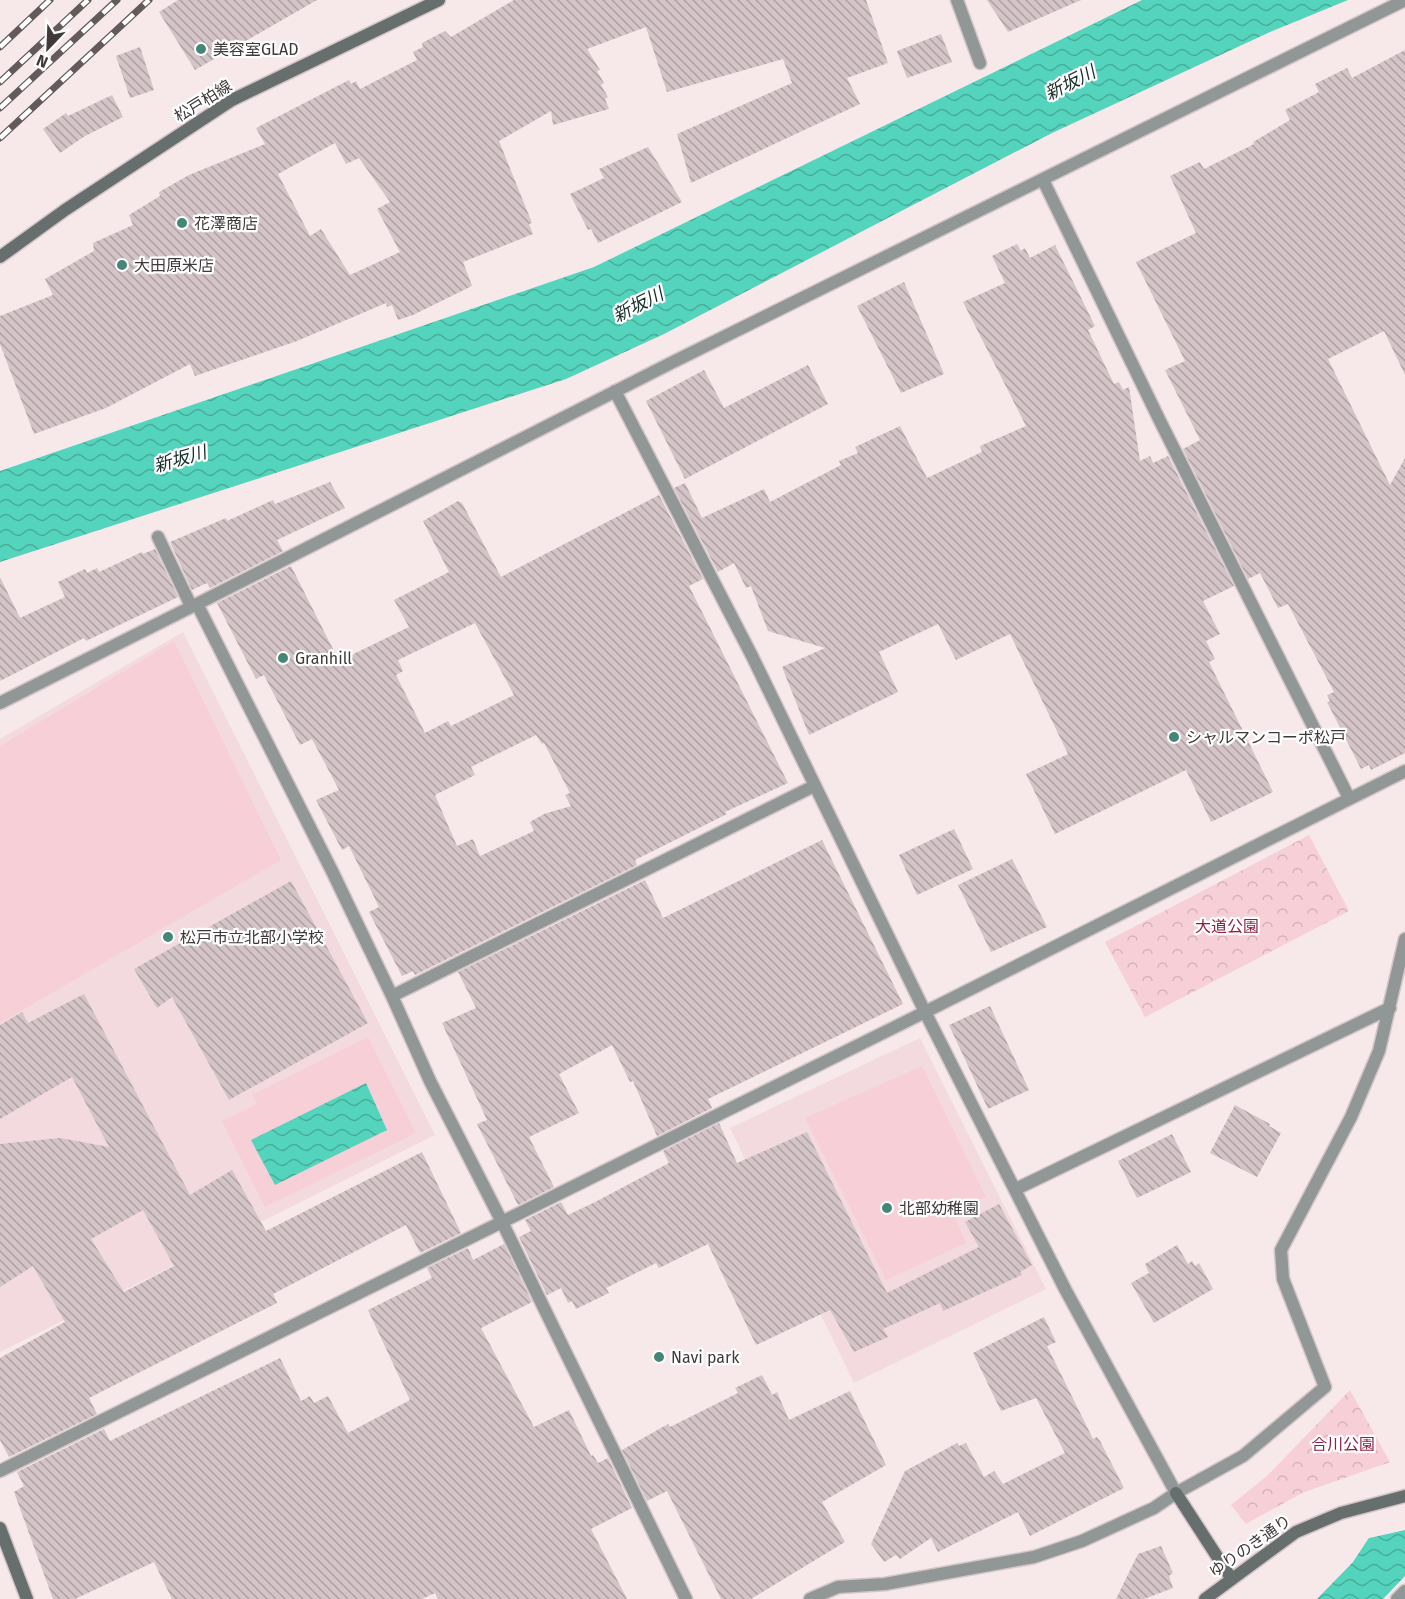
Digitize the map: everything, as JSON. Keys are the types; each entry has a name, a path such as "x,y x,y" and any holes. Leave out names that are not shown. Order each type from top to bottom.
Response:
{"main road":[{"name":"松戸柏線","path":"0,257 65,210 232,100 439,0"},
{"path":"1176,1493 1231,1578"},
{"name":"ゆりのき通り","path":"1205,1599 1296,1532 1341,1513 1405,1496"},
{"path":"0,1527 27,1599"}],"street":[{"path":"957,0 980,63"},
{"path":"0,703 615,392 1405,0"},
{"path":"1044,180 1170,440 1349,798"},
{"path":"615,392 752,656 814,786 1065,1289 1176,1493"},
{"path":"158,537 393,996 430,1081 501,1220 686,1599"},
{"path":"0,1471 501,1220 926,1012 1405,771"},
{"path":"393,996 814,786"},
{"path":"810,1599 838,1587 885,1584 1034,1557 1082,1541 1154,1509 1176,1493 1243,1456 1325,1387 1283,1279 1281,1250 1351,1117 1379,1051 1405,939"},
{"path":"1016,1189 1390,1008"},
{"path":"1397,1599 1405,1591"}],"shaded area":[{"name":"松戸市立北部小学校","path":"183,632 435,1135 0,1352 0,739"},
{"name":"北部幼稚園","path":"920,1038 1046,1289 854,1383 730,1128"}],"green space":[{"path":"174,641 281,860 0,1023 0,746"},
{"name":"大道公園","path":"1309,835 1349,911 1145,1017 1105,942"},
{"path":"368,1037 416,1133 265,1207 222,1121 257,1104 252,1095"},
{"path":"922,1066 986,1197 953,1213 966,1243 886,1280 805,1118"},
{"name":"合川公園","path":"1350,1390 1390,1462 1302,1493 1246,1524 1231,1505 1267,1476"}],"water":[{"name":"新坂川","path":"1142,0 1348,0 1270,32 1052,133 664,334 566,379 0,562 0,471 594,267"},
{"path":"366,1083 387,1130 275,1185 251,1140"},
{"path":"1405,1483 1405,1576 1383,1599 1317,1599 1353,1562"}],"pier":[{"path":"1405,1480 1405,1530 1365,1539 1402,1481"}],"building":[{"path":"178,0 317,0 195,70 159,12"},
{"path":"514,0 866,0 888,63 847,78 860,104 691,183 677,134 792,83 783,59 667,92 646,27 587,49 600,70 597,71 604,83 601,85 608,97 605,99 609,109 553,125 551,111 499,141 532,223 529,224 533,234 463,262 472,286 398,320 392,305 387,307 386,303 297,341 195,376 190,364 106,408 34,434 0,344 0,316 53,295 45,279 94,251 93,243 133,225 129,215 160,196 159,192 189,175 265,144 256,128 349,80 351,84 356,81 360,89 417,60 413,52 423,47 422,43 445,31 451,37","holes":["335,143 346,164 359,158 390,202 377,209 400,252 350,275 321,229 310,236 278,174"]},
{"path":"987,0 1081,0 1008,32"},
{"path":"941,34 952,62 907,78 897,51"},
{"path":"140,47 154,90 130,98 116,56"},
{"path":"1405,50 1405,375 1384,331 1328,359 1390,485 1405,458 1405,753 1371,770 1369,765 1361,769 1327,702 1330,701 1327,695 1334,692 1288,604 1278,608 1260,573 1248,579 1183,449 1200,440 1165,370 1185,361 1136,262 1196,233 1170,176 1200,162 1204,169 1254,144 1253,142 1290,120 1285,110 1319,92 1315,84 1347,68 1352,78"},
{"path":"112,95 123,117 85,136 60,153 43,129 66,113 68,116"},
{"path":"648,147 682,202 598,243 591,229 588,230 570,194 604,178 599,169"},
{"path":"1017,244 1021,251 1025,248 1030,258 1055,245 1095,326 1088,330 1114,384 1119,382 1123,390 1129,387 1140,461 1150,456 1153,463 1168,456 1234,586 1203,601 1220,634 1206,641 1215,659 1209,662 1273,792 1211,822 1186,770 1055,834 1026,774 1068,754 1010,634 956,660 938,624 879,652 898,692 809,735 782,667 825,648 768,631 751,586 746,588 734,563 718,572 674,488 685,483 702,518 764,489 770,502 841,465 839,461 858,453 855,447 900,426 927,478 982,452 980,446 1026,426 963,302 1005,283 992,256"},
{"path":"904,282 944,374 901,393 857,306"},
{"path":"808,365 828,404 685,479 646,401 704,370 724,408"},
{"path":"330,482 345,508 277,540 283,551 210,588 207,583 192,590 170,542 226,518 227,521 273,500 275,504"},
{"path":"659,495 703,579 689,586 788,783 725,812 727,814 635,860 637,865 415,975 413,971 402,976 369,912 379,907 349,846 342,850 316,800 339,790 312,739 300,745 264,675 256,679 217,603 291,566 339,661 409,627 394,600 449,572 423,521 458,501 462,503 501,577","holes":["475,623 514,695 451,726 448,721 425,733 396,675 403,671 398,660","536,735 542,744 544,743 570,793 565,795 571,806 544,814 530,822 534,831 480,856 473,839 457,846 435,795 475,775 471,767"]},
{"path":"155,549 178,597 86,641 84,638 0,681 0,577 20,618 65,597 58,582 85,569 87,573 97,568 99,572 142,552 143,554"},
{"path":"954,829 973,869 917,895 899,855"},
{"path":"822,840 903,1004 708,1099 712,1108 657,1136 633,1081 630,1082 612,1045 559,1074 579,1113 529,1137 554,1187 518,1205 477,1124 487,1120 442,1023 476,1008 458,972 645,880 663,918"},
{"path":"1012,859 1047,927 991,952 958,885"},
{"path":"291,881 368,1023 229,1100 172,997 157,1008 134,969"},
{"path":"84,994 190,1195 232,1170 266,1231 422,1152 461,1233 420,1253 406,1225 273,1294 277,1303 89,1398 97,1414 9,1457 0,1440 0,1358 65,1322 33,1266 0,1287 0,1144 60,1138 109,1147 72,1077 0,1119 0,1025 22,1012 28,1023","holes":["143,1210 174,1266 124,1292 91,1239"]},
{"path":"990,1006 1029,1090 988,1109 949,1025"},
{"path":"1235,1105 1270,1124 1269,1126 1281,1133 1257,1177 1210,1153"},
{"path":"719,1123 737,1163 807,1132 887,1293 979,1247 965,1222 999,1204 1032,1265 1020,1272 1022,1275 943,1311 940,1303 883,1329 888,1337 854,1352 830,1310 756,1345 708,1244 659,1268 656,1263 606,1288 609,1293 576,1309 572,1301 568,1303 561,1288 547,1295 519,1237 531,1231 525,1220 561,1202 568,1215 595,1202 669,1163 663,1151"},
{"path":"1172,1134 1191,1172 1137,1198 1118,1161"},
{"path":"504,1244 532,1302 481,1328 534,1427 569,1410 591,1456 593,1455 598,1463 608,1458 632,1508 591,1529 627,1599 438,1599 435,1593 422,1599 172,1599 154,1562 75,1599 53,1599 14,1492 24,1486 17,1472 104,1429 110,1441 280,1358 301,1401 310,1396 314,1403 328,1396 348,1433 410,1400 368,1310 432,1278 427,1268 468,1248 473,1260"},
{"path":"1177,1245 1188,1264 1192,1261 1195,1266 1199,1263 1213,1289 1154,1323 1131,1283 1149,1273 1145,1264"},
{"path":"1044,1317 1056,1342 1047,1346 1093,1439 1097,1437 1100,1441 1124,1488 1030,1536 1018,1512 938,1552 931,1538 900,1559 896,1555 884,1562 871,1544 905,1471 957,1443 959,1446 966,1443 984,1477 994,1471 1003,1484 1065,1453 1036,1398 1001,1411 973,1353"},
{"path":"762,1375 772,1395 777,1392 789,1420 850,1391 886,1465 822,1502 845,1542 751,1599 721,1599 667,1491 647,1501 622,1450 668,1424 670,1427 738,1393 735,1388"},
{"path":"1161,1546 1173,1573 1169,1576 1173,1588 1144,1599 1116,1599 1138,1554"}],"railway":[{"path":"0,47 50,0"},
{"path":"0,82 88,0"},
{"path":"0,108 117,0"},
{"path":"0,138 149,0"}],"place":[{"name":"美容室GLAD","path":"201,49"},
{"name":"花澤商店","path":"182,223"},
{"name":"大田原米店","path":"122,265"},
{"name":"Granhill","path":"283,658"},
{"name":"シャルマンコーポ松戸","path":"1174,737"},
{"name":"松戸市立北部小学校","path":"168,937"},
{"name":"北部幼稚園","path":"887,1208"},
{"name":"Navi park","path":"659,1357"}]}
